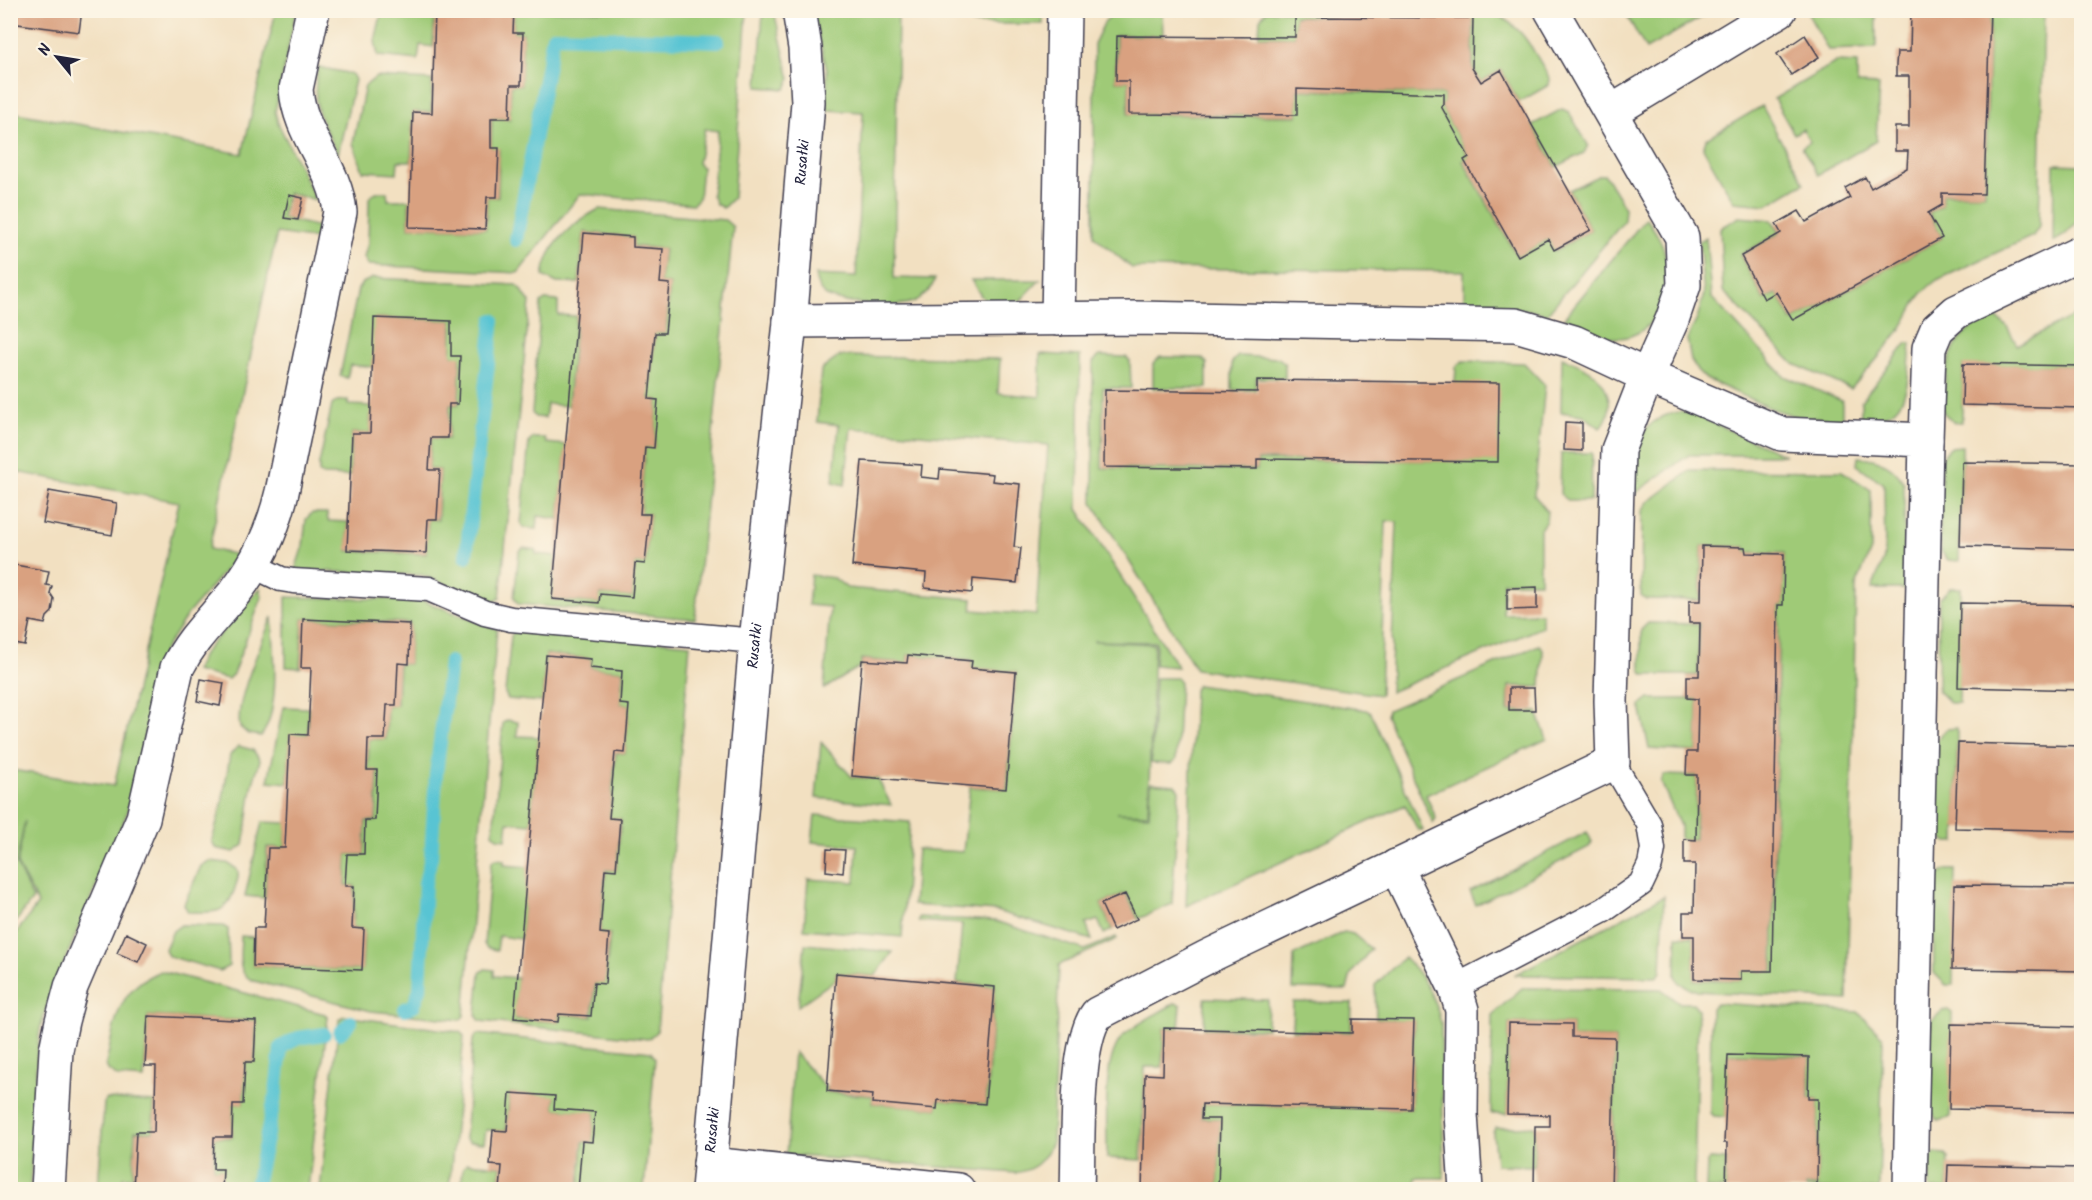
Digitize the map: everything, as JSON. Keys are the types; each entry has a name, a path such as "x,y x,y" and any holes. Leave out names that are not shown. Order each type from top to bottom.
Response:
{"street":[{"path":"48,1190 56,1050 71,987 143,818 177,668 188,645 224,606 254,566 272,528 282,492 340,212 336,193 303,122 297,99 296,89 314,10"},
{"name":"Rusałki","path":"709,1177 756,641 790,321 808,102 805,48 799,10"},
{"path":"1058,319 1064,10"},
{"path":"1077,1190 1083,1058 1089,1024 1097,1014 1396,866 1613,763 1611,701 1618,450 1672,320 1684,285 1682,237 1551,10"},
{"path":"1611,112 1779,10"},
{"path":"1910,1190 1929,348 1937,328 1956,312 2082,252"},
{"path":"790,321 1058,319 1516,325 1574,342 1782,434 1926,440"},
{"path":"1396,866 1455,987 1462,1010 1461,1114 1466,1190"},
{"path":"709,1177 958,1190"}],"lane":[{"path":"254,566 287,580 429,589 496,616 756,641"},
{"path":"1455,987 1604,909 1641,884 1650,865 1653,849 1649,824 1613,763"}],"green space":[{"path":"1119,10 1162,11 1163,36 1116,35 1116,81 1129,81 1128,114 1297,116 1297,90 1444,94 1444,104 1441,106 1469,157 1463,161 1517,256 1548,239 1555,251 1591,230 1569,190 1600,175 1605,175 1625,208 1624,221 1547,314 1523,309 1464,308 1464,271 1132,268 1094,236 1094,44 1105,21"},
{"path":"1483,10 1507,21 1524,37 1550,79 1549,85 1519,102 1501,70 1481,82 1473,68 1473,18 1439,17 1439,11"},
{"path":"276,11 296,11 275,112 278,123 316,200 288,193 282,218 319,227 316,239 277,233 209,549 238,555 187,615 163,652 127,813 50,996 40,1029 30,1189 11,1189 11,940 38,904 17,864 25,821 16,864 33,899 11,928 11,770 114,786 179,502 11,471 11,112 242,154"},
{"path":"382,11 435,11 433,47 420,45 418,60 378,56 375,41"},
{"path":"514,11 747,11 733,198 723,208 716,204 712,195 718,131 705,129 698,163 702,167 699,198 693,204 580,194 518,273 368,265 364,257 368,243 369,198 376,192 387,192 388,200 409,200 409,227 486,229 487,197 498,197 499,149 491,148 492,118 510,119 511,85 521,85 523,33 513,33"},
{"path":"763,11 774,11 790,79 786,89 758,87"},
{"path":"812,11 898,11 894,278 935,279 927,293 913,302 882,305 843,301 825,295 817,283 815,275 856,277 863,112 827,110 827,70"},
{"path":"974,11 1042,11 1043,24 972,24"},
{"path":"1266,11 1337,11 1337,17 1295,16 1295,37 1259,36 1260,19"},
{"path":"1624,11 1713,11 1646,49"},
{"path":"1811,11 1876,11 1876,48 1828,50 1808,14"},
{"path":"1990,11 2044,11 2039,227 2033,236 1937,280 1929,286 1919,297 1907,320 1884,351 1851,389 1794,364 1723,291 1720,228 1739,217 1772,220 1780,233 1740,255 1764,300 1777,293 1792,321 1942,238 1929,213 1942,206 1942,194 1985,194"},
{"path":"1836,62 1857,63 1857,84 1879,85 1876,141 1818,175 1802,147 1810,142 1803,129 1794,134 1774,99"},
{"path":"318,67 352,74 355,80 338,154 316,102"},
{"path":"376,77 432,80 431,112 413,112 411,161 398,161 397,173 363,171 353,143 365,86"},
{"path":"1762,106 1804,183 1767,205 1734,202 1703,148 1706,139"},
{"path":"1562,109 1569,112 1588,145 1584,153 1556,167 1532,125"},
{"path":"2054,164 2081,165 2082,217 2065,235 2053,242"},
{"path":"599,209 725,220 733,227 695,619 518,604 514,597 519,552 523,548 536,550 536,554 556,556 552,600 599,603 600,594 632,597 635,563 645,564 650,514 640,513 645,447 654,447 658,400 649,399 655,333 666,333 670,284 660,283 664,249 633,246 633,237 584,232 579,283 557,283 543,276 545,265 555,244 570,228"},
{"path":"1646,218 1661,241 1667,264 1665,293 1653,320 1631,336 1616,338 1596,334 1564,318"},
{"path":"1706,237 1711,297 1784,376 1842,401 1842,420 1798,417 1770,408 1706,379 1697,370 1691,360 1687,339 1697,319 1704,294 1699,241"},
{"path":"373,278 517,285 530,302 500,598 492,603 422,575 295,570 303,546 306,519 312,513 327,513 328,521 348,522 348,551 426,554 428,519 438,520 440,470 429,469 431,438 448,439 450,405 459,404 460,357 451,356 452,321 375,318 373,367 350,365 347,378 340,376 358,289 362,283"},
{"path":"971,280 1040,280 1021,300 993,305 981,296"},
{"path":"545,300 558,301 558,315 576,316 568,406 547,404 545,418 535,417 532,413 541,303"},
{"path":"2081,312 2081,366 1963,365 1962,422 1953,422 1943,412 1945,381 1951,356 1956,345 1975,325 1989,315 1995,317 2006,326 2017,345"},
{"path":"1907,343 1911,343 1909,372 1904,396 1890,413 1878,418 1861,420 1861,401"},
{"path":"1040,354 1080,356 1078,509 1178,667 1155,665 1156,642 1093,641 1154,644 1148,814 1116,813 1149,815 1151,783 1175,785 1179,790 1172,904 1138,919 1126,893 1101,904 1112,930 1104,934 1098,920 1086,924 1092,940 996,911 913,905 917,849 963,852 970,787 1007,789 1016,672 971,668 972,660 908,655 907,663 861,659 861,666 824,689 830,607 808,605 811,575 834,578 847,588 973,599 972,610 1036,615 1048,445 851,428 845,485 833,482 839,425 817,422 821,370 840,356 1000,359 998,393 1040,397"},
{"path":"1099,356 1126,357 1130,361 1131,388 1103,388 1102,468 1257,470 1258,460 1498,461 1455,383 1456,367 1463,361 1524,363 1545,385 1534,495 1547,511 1546,521 1540,529 1540,582 1503,582 1503,614 1542,613 1542,627 1390,692 1397,522 1386,521 1380,695 1196,669 1093,503 1093,362"},
{"path":"1238,356 1279,358 1285,364 1285,378 1256,378 1255,390 1232,390 1232,362"},
{"path":"1160,357 1202,358 1207,363 1207,388 1153,388 1153,364"},
{"path":"1562,357 1582,366 1599,378 1604,385 1609,407 1605,422 1600,428 1583,415 1561,412"},
{"path":"348,400 348,405 371,406 370,433 352,433 350,476 323,475 319,473 319,464 332,405 337,401"},
{"path":"1679,412 1693,414 1785,455 1689,455 1627,499 1627,465 1635,443 1653,422"},
{"path":"533,438 545,438 546,443 566,445 559,519 538,516 537,529 524,528 521,524 529,442"},
{"path":"1962,446 1959,561 1948,560 1940,550 1941,459 1950,447"},
{"path":"1561,453 1592,453 1591,501 1569,501 1560,494"},
{"path":"1858,457 1885,464 1895,471 1904,483 1905,589 1872,589 1885,555 1884,484 1857,465"},
{"path":"1691,470 1842,471 1871,490 1871,550 1856,586 1847,1000 1697,991 1679,983 1676,975 1677,936 1694,937 1694,980 1741,980 1741,971 1773,971 1779,606 1783,605 1784,553 1746,552 1746,547 1702,546 1700,600 1646,599 1641,595 1642,511 1647,503"},
{"path":"260,588 262,597 233,674 228,679 195,671 204,653"},
{"path":"1950,588 1961,588 1959,703 1950,703 1938,691 1939,599"},
{"path":"286,597 421,600 497,629 464,1016 460,1020 371,1011 254,981 244,973 240,962 241,936 253,937 253,966 362,970 364,929 353,928 355,886 346,885 347,854 364,855 366,821 376,821 378,771 368,770 369,739 386,739 387,705 397,705 399,664 409,664 410,623 303,619 300,668 286,667"},
{"path":"272,617 275,662 274,696 267,725 261,736 248,734 240,727 239,716 250,672"},
{"path":"1648,623 1699,624 1698,675 1644,675 1641,670 1641,630"},
{"path":"517,627 690,644 657,1031 648,1039 480,1021 476,1015 480,973 485,969 494,970 494,976 518,978 515,1019 558,1022 559,1014 592,1017 595,983 605,983 610,934 600,933 606,870 616,870 621,819 609,818 616,753 625,753 629,705 620,704 623,671 591,668 591,659 546,654 542,702 508,699 505,693 511,636"},
{"path":"1539,645 1543,649 1541,687 1509,686 1508,711 1537,712 1547,739 1426,795 1436,818 1433,823 1386,715 1388,710"},
{"path":"1155,678 1177,678 1180,682 1176,760 1171,764 1151,763"},
{"path":"1197,685 1366,710 1371,713 1423,830 1418,830 1405,805 1186,906 1194,690"},
{"path":"1649,699 1698,699 1697,752 1649,749 1640,706"},
{"path":"283,707 309,708 308,735 290,735 288,783 268,781"},
{"path":"507,720 518,722 517,736 539,737 531,824 508,822 506,839 498,838 493,833 503,723"},
{"path":"1957,728 1956,842 1947,842 1936,833 1937,740 1947,729"},
{"path":"821,742 852,777 878,779 891,805 816,798"},
{"path":"238,746 253,750 260,760 252,787 244,845 234,852 215,848 212,841 222,804 230,755"},
{"path":"1664,775 1697,776 1695,839 1680,839 1680,826 1661,782"},
{"path":"815,815 910,822 902,937 804,929 808,879 855,882 857,846 812,842"},
{"path":"262,822 287,823 285,848 267,847 265,898 245,896"},
{"path":"1587,832 1592,842 1589,847 1476,905 1470,892"},
{"path":"495,859 504,860 504,865 528,867 521,939 499,936 497,950 487,948 484,944 491,863"},
{"path":"209,861 227,863 237,869 238,879 231,897 223,908 217,911 188,912 184,904 201,866"},
{"path":"1946,870 1955,870 1953,985 1946,985 1934,973 1933,880"},
{"path":"1664,896 1661,972 1657,977 1514,975"},
{"path":"919,917 995,921 1085,950 1116,937 1117,939 1059,965 1052,1142 1038,1164 1028,1170 1015,1173 786,1155 794,1052 826,1088 826,1092 873,1096 872,1103 937,1109 938,1100 986,1104 995,986 957,983 962,924 918,921"},
{"path":"181,925 223,926 228,929 229,966 220,971 168,956 165,949 173,931"},
{"path":"1344,932 1353,934 1371,949 1351,974 1347,990 1293,989 1294,955"},
{"path":"805,944 893,952 875,976 836,973 836,979 798,1006"},
{"path":"1404,957 1427,987 1441,1023 1444,1178 1416,1178 1416,1189 1218,1189 1220,1119 1202,1118 1202,1104 1411,1109 1414,1021 1376,1019 1375,985"},
{"path":"161,971 325,1014 328,1017 308,1189 222,1189 222,1169 214,1169 214,1137 232,1138 233,1104 243,1104 245,1062 255,1062 256,1021 148,1016 144,1079 118,1077 108,1070 106,1065 115,1021 126,997 146,978"},
{"path":"1522,988 1661,989 1680,1003 1693,1003 1698,1009 1694,1189 1612,1189 1615,1038 1572,1037 1572,1024 1509,1023 1507,1114 1491,1114 1492,1015"},
{"path":"1205,998 1268,1000 1267,1029 1204,1028"},
{"path":"1293,1002 1352,1003 1351,1032 1292,1030"},
{"path":"1175,1003 1181,1005 1179,1028 1164,1028 1162,1067 1145,1067 1141,1160 1107,1158 1108,1076 1116,1046 1130,1030"},
{"path":"1716,1003 1858,1012 1883,1037 1879,1189 1806,1189 1806,1186 1817,1186 1818,1099 1809,1098 1809,1056 1728,1054 1726,1117 1713,1116 1710,1113 1711,1008"},
{"path":"1948,1010 1952,1013 1950,1117 1939,1121 1931,1112 1931,1021 1942,1011"},
{"path":"344,1016 460,1032 464,1036 449,1189 320,1189 339,1020"},
{"path":"477,1034 651,1052 655,1058 644,1189 579,1189 583,1142 592,1142 595,1113 554,1109 555,1097 510,1093 506,1131 486,1130 484,1143 469,1142 465,1138 473,1040"},
{"path":"107,1099 154,1102 153,1132 135,1131 133,1177 123,1177 122,1189 100,1189 98,1187 104,1103"},
{"path":"1535,1126 1534,1166 1496,1165 1493,1133 1495,1128"},
{"path":"1934,1153 1946,1154 1949,1158 1947,1189 1930,1189 1930,1161"},
{"path":"1710,1159 1726,1160 1726,1189 1706,1189 1707,1162"},
{"path":"467,1163 501,1166 499,1189 461,1190 463,1167"}],"building":[{"path":"10,10 82,10 79,32 10,23"},
{"path":"435,10 514,10 513,33 523,33 521,85 511,85 510,118 491,118 491,148 499,148 497,197 487,197 485,229 409,227 413,112 432,113"},
{"path":"1911,10 1990,10 1984,194 1942,193 1942,205 1928,213 1942,238 1793,320 1776,292 1764,299 1741,256 1781,233 1776,224 1799,211 1806,222 1850,198 1845,188 1865,177 1871,188 1907,168 1908,151 1895,151 1895,127 1909,127 1909,76 1896,76 1896,65 1897,52 1910,52"},
{"path":"1295,17 1473,18 1472,68 1481,82 1501,70 1591,230 1554,250 1548,239 1518,256 1464,160 1469,157 1441,106 1444,104 1444,94 1297,89 1297,115 1129,114 1129,81 1116,81 1117,36 1295,37"},
{"path":"1805,35 1819,57 1791,75 1777,54"},
{"path":"289,195 303,198 298,220 284,218"},
{"path":"584,233 633,237 633,247 663,249 660,283 670,284 665,333 655,333 649,399 658,400 654,448 645,447 640,514 650,514 645,564 635,563 632,597 600,594 599,603 552,599"},
{"path":"374,318 451,321 451,356 460,356 458,404 449,404 448,438 431,438 429,470 440,470 437,519 428,519 426,553 347,550 352,433 370,433"},
{"path":"1963,364 2082,366 2082,408 1962,405"},
{"path":"1257,380 1499,383 1498,462 1257,459 1257,469 1104,467 1105,390 1257,392"},
{"path":"1565,422 1582,423 1582,451 1564,450"},
{"path":"862,461 922,465 921,477 939,479 940,469 993,474 992,481 1020,484 1014,547 1021,548 1017,583 973,579 972,593 925,588 926,573 852,566"},
{"path":"1962,462 2082,464 2082,549 1960,546"},
{"path":"49,491 117,503 112,535 43,523"},
{"path":"1702,546 1745,547 1746,553 1784,554 1783,605 1778,605 1772,971 1741,971 1741,980 1694,979 1694,936 1683,936 1683,912 1694,912 1695,864 1684,864 1684,839 1696,840 1697,775 1686,775 1687,752 1697,752 1698,699 1687,698 1687,676 1699,676 1700,623 1689,623 1689,601 1701,601"},
{"path":"10,564 49,571 46,585 52,586 50,593 54,599 52,612 45,624 30,621 25,646 10,643"},
{"path":"1537,587 1537,609 1507,610 1507,588"},
{"path":"1960,603 2082,605 2082,690 1958,687"},
{"path":"303,619 410,624 409,664 398,663 396,705 387,705 385,739 368,739 367,770 377,770 375,820 365,820 364,854 347,854 345,886 354,886 352,928 364,929 362,970 253,966 254,928 264,928 268,848 285,848 290,734 308,735 311,668 301,668"},
{"path":"546,655 591,659 590,668 622,671 620,704 629,705 625,753 615,752 609,818 620,819 616,870 605,869 600,933 609,934 605,984 594,983 591,1016 559,1014 558,1022 514,1018"},
{"path":"908,655 972,661 971,668 1016,672 1006,789 852,776 862,660 907,663"},
{"path":"201,679 224,683 220,706 197,701"},
{"path":"1509,688 1534,688 1535,710 1509,710"},
{"path":"1958,743 2082,746 2082,831 1955,828"},
{"path":"827,849 845,850 843,873 826,871"},
{"path":"1954,885 2082,886 2082,971 1952,969"},
{"path":"1125,894 1137,919 1113,930 1101,904"},
{"path":"126,933 147,943 138,962 117,953"},
{"path":"836,973 995,987 985,1104 938,1100 937,1109 872,1103 873,1095 827,1091"},
{"path":"148,1016 256,1021 254,1062 245,1062 243,1104 233,1104 232,1137 214,1137 213,1169 223,1169 222,1190 133,1190 136,1132 154,1132 156,1066 145,1066"},
{"path":"1352,1019 1414,1020 1411,1109 1202,1104 1201,1119 1220,1119 1218,1190 1142,1190 1145,1074 1163,1075 1164,1028 1352,1033"},
{"path":"1509,1023 1572,1024 1572,1037 1615,1038 1611,1190 1534,1190 1535,1126 1550,1126 1550,1115 1507,1114"},
{"path":"1951,1024 2082,1027 2082,1112 1949,1109"},
{"path":"1728,1055 1809,1057 1808,1099 1818,1099 1817,1185 1805,1185 1805,1190 1726,1190 1727,1143 1724,1143"},
{"path":"510,1093 555,1096 554,1109 595,1112 592,1142 582,1141 578,1190 500,1190 502,1166 490,1165 493,1130 507,1131"},
{"path":"1948,1165 2082,1168 2082,1190 1947,1190"}],"waterway":[{"path":"516,240 553,36 718,41"},
{"path":"466,556 493,320"},
{"path":"405,1009 414,1005 420,989 425,883 431,857 436,774 450,662"},
{"path":"340,1033 351,1022"},
{"path":"255,1190 276,1093 281,1047 298,1038 324,1034"}]}
